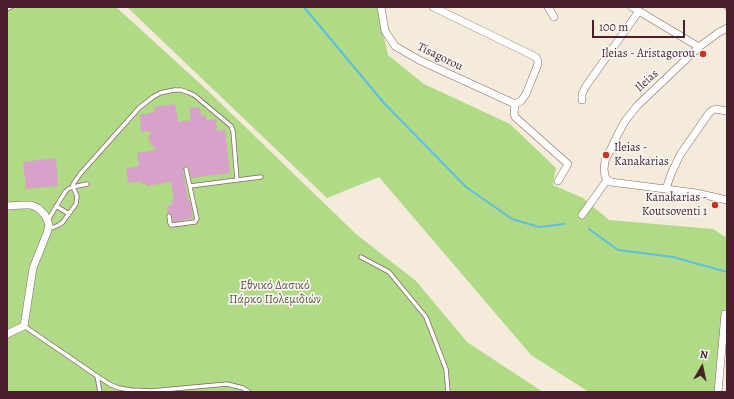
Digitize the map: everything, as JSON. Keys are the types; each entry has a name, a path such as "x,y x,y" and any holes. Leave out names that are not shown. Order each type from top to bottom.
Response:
{"street":[{"name":"Tisagorou","path":"381,7 386,32 395,46 419,60 515,104"},
{"path":"548,7 554,17"},
{"path":"632,7 699,47"},
{"path":"436,8 536,57 538,64 526,94 521,101 515,104 514,113 515,117 568,164 558,181"},
{"path":"582,100 582,94 586,86 639,11"},
{"name":"Ileias","path":"607,180 604,169 605,161 625,121 637,106 699,47 727,28"},
{"path":"666,189 680,155 709,113 716,109 726,111"},
{"path":"582,215 607,180 611,182 726,197"},
{"path":"7,206 31,205 38,208 48,220 49,229 32,268 24,326 7,334"},
{"path":"718,392 724,364 726,314"}],"lane":[{"path":"7,9 11,7"},
{"path":"49,229 59,225 65,220 76,204 77,196 72,187 74,181 143,104 160,93 181,90 194,95 231,126 233,131 237,180"},
{"path":"169,216 170,225 195,222 197,219 186,169"},
{"path":"190,186 261,177"},
{"path":"48,220 68,189 87,184"},
{"path":"56,206 69,214"},
{"path":"361,257 389,272 426,317 446,369 448,392"},
{"path":"24,326 97,376 119,388 151,391 227,384 243,388 249,392"},
{"path":"97,376 100,392"}],"green space":[{"name":"Εθνικό Δασικό Πάρκο Πολεμιδιών","path":"7,7 116,7 206,89 356,234 416,281 467,342 543,392 7,392"},
{"path":"127,7 377,7 388,55 424,84 510,124 556,168 553,185 583,198 609,220 713,229 727,238 727,307 717,392 589,392 531,355 379,177 327,198"}],"building":[{"path":"175,104 178,122 191,120 189,108 200,107 201,116 206,115 206,120 216,119 217,131 225,129 230,173 191,178 189,167 184,166 183,169 188,201 190,200 193,218 173,222 171,213 168,213 167,206 172,205 171,201 174,200 171,182 146,186 146,183 141,184 141,181 128,183 126,168 139,166 137,153 156,150 148,139 151,131 141,132 140,115 155,112 154,107"},
{"path":"56,158 58,186 26,189 23,162"}],"waterway":[{"path":"304,7 384,103 466,187 512,219 539,227 564,224"},
{"path":"589,229 618,250 673,257 727,272"}],"place":[{"name":"Ileias - Aristagorou","path":"703,54"},
{"name":"Ileias - Kanakarias","path":"606,155"},
{"name":"Kanakarias - Koutsoventi 1","path":"715,205"}]}
